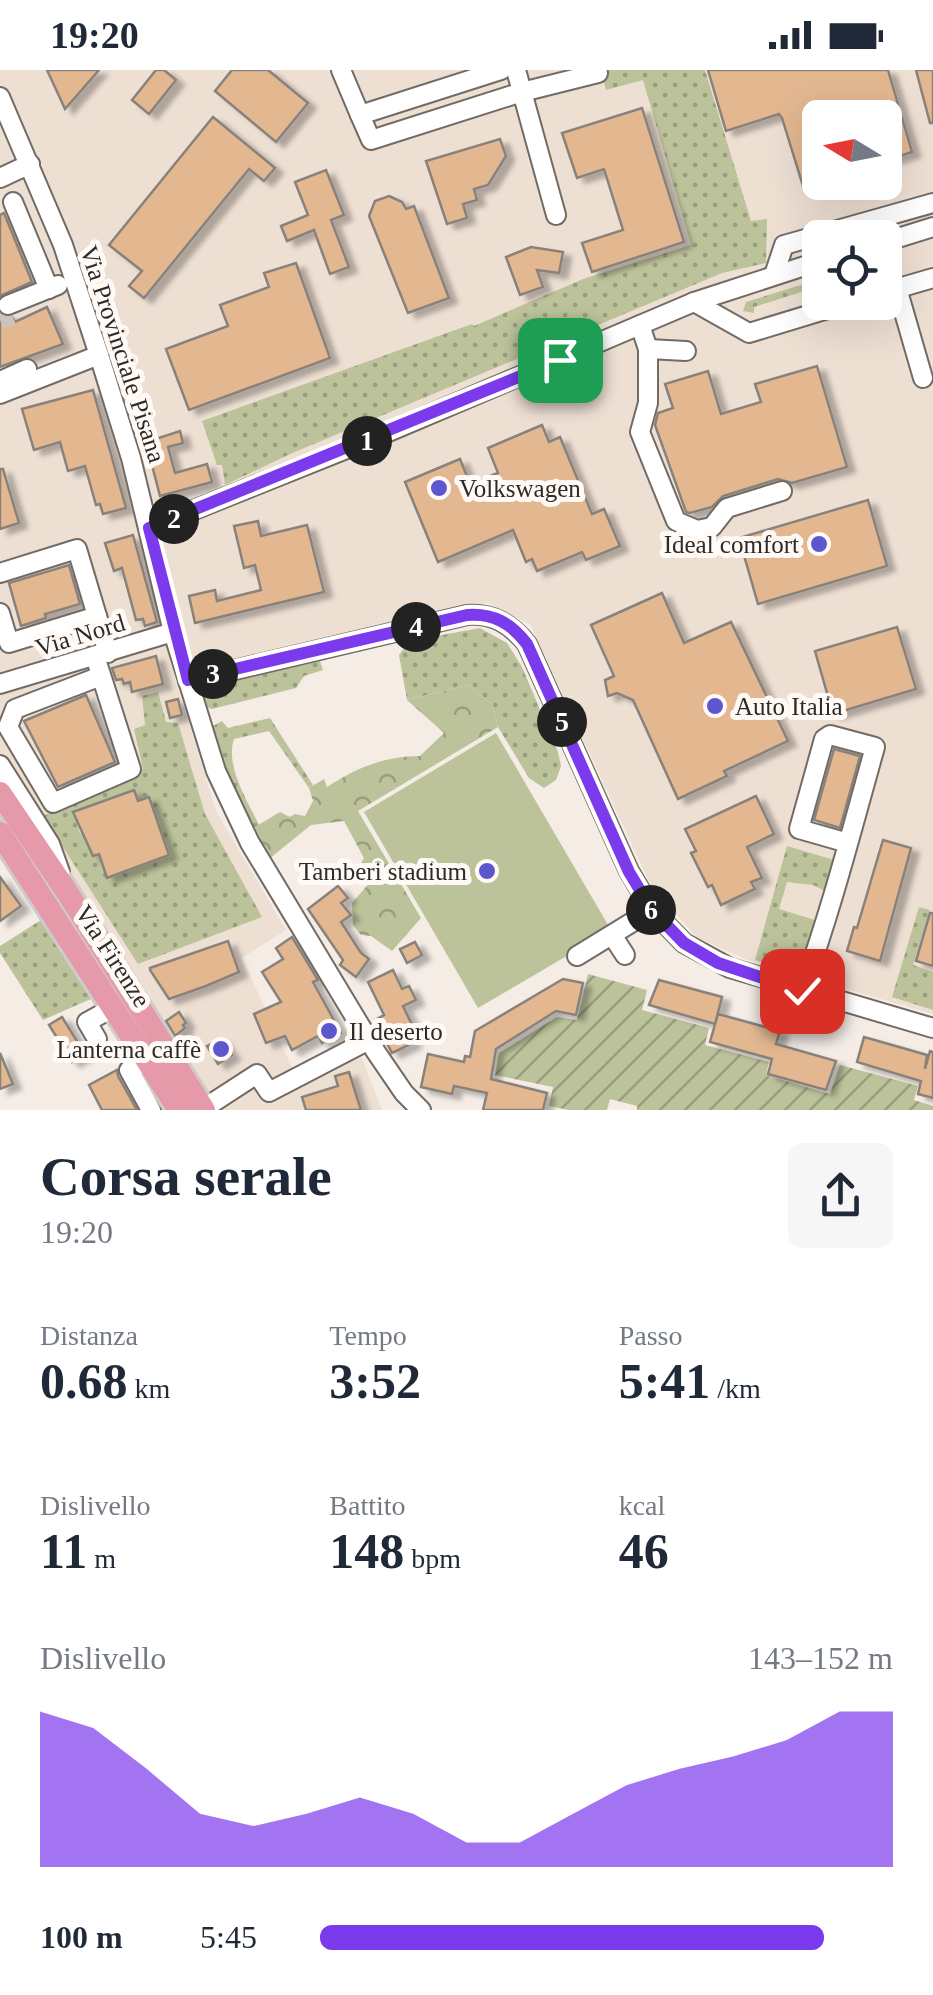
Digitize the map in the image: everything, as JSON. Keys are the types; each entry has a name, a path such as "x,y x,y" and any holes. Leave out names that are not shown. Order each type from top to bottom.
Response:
{"main road":[{"name":"Via Firenze","path":"0,794 204,1109"},
{"name":"Via Firenze","path":"1,838 178,1110"}],"street":[{"path":"341,70 371,140 598,72"},
{"path":"360,115 501,70"},
{"path":"516,70 556,214"},
{"name":"Via Provinciale Pisana","path":"0,98 30,164 100,355 149,528 173,632 216,772 250,843 369,1040 421,1110"},
{"path":"0,178 30,164"},
{"path":"40,190 7,205 49,288"},
{"path":"774,275 784,246 933,203"},
{"path":"902,237 933,228"},
{"path":"149,528 379,436 694,302 802,266"},
{"path":"902,287 933,278"},
{"path":"76,284 10,310 49,288 76,284"},
{"path":"694,302 749,333 802,317"},
{"path":"902,320 923,378"},
{"path":"640,325 648,349 648,403 640,432 676,521 697,530 712,527 727,508 782,491"},
{"path":"648,349 686,351"},
{"path":"0,394 100,355"},
{"path":"0,381 27,369"},
{"path":"0,572 77,549 97,616 101,664 131,769 53,804 8,727 10,717 15,708 101,664"},
{"path":"0,613 9,642 97,616"},
{"path":"188,680 467,615 497,618 527,644 629,872 652,910 684,943 718,963 933,1028"},
{"name":"Via Nord","path":"5,684 101,664 173,632"},
{"path":"802,991 848,843 875,747 830,735 824,739 799,829 848,843"},
{"name":"Via Firenze","path":"0,765 50,844 67,892"},
{"path":"577,956 652,910"},
{"path":"612,934 625,955"},
{"path":"97,1039 88,1022 114,1007"},
{"path":"204,1109 257,1074 269,1092 369,1040"},
{"path":"147,1060 129,1070 152,1110"}],"shaded area":[{"path":"0,70 933,70 933,1014 750,961 696,937 649,882 530,624 487,603 403,619 174,675 216,811 286,930 242,958 295,1074 357,1046 382,1110 218,1110 0,781"}],"green space":[{"path":"601,70 705,70 751,221 767,219 766,263 722,273 290,454 225,485 222,465 217,465 202,421 474,326 583,279 691,245 643,80 606,90"},
{"path":"802,285 802,292 754,307 754,313 743,311 746,302"},
{"path":"480,628 507,643 522,667 558,752 561,766 556,780 544,788 529,778 498,727 493,705 468,685 407,700 399,655 409,641"},
{"path":"320,661 323,670 304,676 296,688 212,709 204,703 206,686"},
{"path":"468,685 493,705 498,727 358,811 421,918 392,951 371,936 361,935 353,925 352,903 378,873 369,863 362,869 364,858 344,821 311,825 269,859 255,827 280,812 290,817 305,816 313,801 309,788 324,779 327,787 371,764 420,756 444,733 407,700"},
{"path":"158,692 166,722 178,723 205,814 262,917 138,964 43,816 143,769 134,729 145,725 142,696","holes":["133,790 138,801 149,798 169,855 108,877 99,854 92,856 73,812"]},
{"path":"270,718 313,785 309,788 269,731 234,739 235,771 259,825 251,829 230,789 211,727 222,721 228,728"},
{"name":"Tamberi stadium","path":"496,733 611,930 478,1008 364,812"},
{"path":"787,846 834,860 827,892 813,885 787,882 779,909 818,921 804,970 798,974 755,960"},
{"path":"919,907 930,910 913,965 933,972 933,1010 892,997"},
{"path":"41,920 93,998 43,1020 0,953 0,946"},
{"path":"588,974 647,990 642,1010 709,1028 705,1045 769,1062 766,1075 830,1094 840,1065 918,1086 914,1100 933,1106 933,1110 637,1110 637,1106 610,1099 607,1110 569,1110 549,1106 553,1087 495,1075 499,1053 557,1017 577,1020"}],"building":[{"path":"47,70 99,70 65,109"},
{"path":"156,70 164,70 176,80 149,114 132,100"},
{"path":"232,70 268,70 308,103 276,142 215,91"},
{"path":"708,70 888,70 897,100 802,100 802,183 779,114 726,131"},
{"path":"916,70 933,70 933,123 930,123"},
{"path":"642,108 684,242 592,272 582,243 623,230 604,169 577,178 562,133"},
{"path":"213,117 275,168 264,181 249,169 144,298 129,286 142,271 109,245"},
{"path":"902,118 912,152 902,155"},
{"path":"500,139 506,156 488,185 474,189 477,200 463,204 467,218 447,224 426,161"},
{"path":"326,170 344,215 331,220 349,267 330,274 314,230 287,241 281,226 308,215 295,182"},
{"path":"389,196 402,202 406,209 414,206 449,298 408,313 369,216 375,201"},
{"path":"4,213 32,282 0,296 0,215"},
{"path":"531,247 563,252 559,273 537,270 543,287 520,295 506,257"},
{"path":"296,263 330,358 189,410 166,349 228,326 220,305 269,287 264,273"},
{"path":"47,307 63,344 0,367 0,314 15,322"},
{"path":"817,366 847,467 792,483 778,479 723,496 712,507 686,512 655,425 658,413 673,408 665,384 708,371 721,414 761,402 755,384"},
{"path":"93,390 126,508 103,514 100,504 96,505 85,466 68,471 60,442 34,450 22,409"},
{"path":"542,425 549,442 560,437 592,514 604,509 620,546 586,560 582,552 537,571 532,559 526,562 513,530 438,562 405,482 460,459 470,484 498,473 488,448"},
{"path":"180,431 183,443 168,447 175,473 207,464 212,482 160,496 146,442"},
{"path":"0,469 19,523 0,529"},
{"path":"868,500 887,566 758,604 739,538"},
{"path":"258,521 261,536 307,525 324,592 195,623 189,596 215,590 217,601 261,590 255,565 244,568 234,526"},
{"path":"133,535 157,622 145,626 143,619 136,620 122,568 114,571 105,543"},
{"path":"69,565 80,604 21,626 9,583"},
{"path":"662,593 684,643 731,622 788,741 724,771 727,776 678,799 633,700 617,693 608,696 605,680 614,676 591,625"},
{"path":"897,627 916,689 833,714 815,651"},
{"path":"156,656 163,684 132,692 130,682 116,680 112,668"},
{"path":"86,695 115,762 58,787 24,721"},
{"path":"178,699 182,715 170,718 166,702"},
{"path":"834,749 860,756 840,828 814,820"},
{"path":"134,790 138,801 149,797 169,855 107,878 99,854 93,856 73,812"},
{"path":"756,796 774,834 747,847 762,878 751,882 755,889 721,905 691,853 696,851 685,829"},
{"path":"883,840 911,848 880,961 847,951"},
{"path":"0,877 21,906 0,921"},
{"path":"338,886 348,898 341,903 351,915 341,922 369,959 356,977 340,965 343,960 308,909"},
{"path":"933,913 933,966 916,961"},
{"path":"292,937 318,980 313,982 341,1033 322,1043 318,1036 292,1050 285,1036 266,1043 254,1014 281,1002 262,972 283,959 276,948"},
{"path":"228,941 239,972 206,986 169,999 150,970 150,968"},
{"path":"415,942 422,955 407,963 400,949"},
{"path":"393,970 402,989 409,986 416,1000 403,1006 415,1031 409,1034 413,1043 392,1053 375,1020 384,1015 368,982"},
{"path":"563,979 583,983 576,1015 556,1011 496,1049 491,1079 547,1093 543,1110 483,1110 487,1093 454,1086 452,1094 421,1087 428,1054 464,1062 465,1056 470,1057 475,1031"},
{"path":"659,980 722,997 715,1024 649,1005"},
{"path":"179,1012 186,1023 175,1036 166,1021"},
{"path":"718,1014 780,1031 776,1044 836,1061 826,1090 768,1074 772,1059 710,1042"},
{"path":"62,1017 85,1054 72,1062 49,1025"},
{"path":"864,1037 927,1055 925,1069 930,1051 933,1052 933,1098 918,1094 921,1081 857,1062"},
{"path":"221,1039 232,1055 218,1064 207,1046"},
{"path":"0,1053 13,1084 0,1089"},
{"path":"117,1070 137,1110 102,1110 89,1085"},
{"path":"349,1072 361,1110 306,1110 302,1097 338,1086 335,1076"}],"tunnel":[{"path":"0,320 12,315"}],"place":[{"name":"Volkswagen","path":"439,488"},
{"name":"Ideal comfort","path":"819,544"},
{"name":"Auto Italia","path":"715,706"},
{"name":"Tamberi stadium","path":"487,871"},
{"name":"Il deserto","path":"329,1031"},
{"name":"Lanterna caffè","path":"221,1049"}],"route":[{"path":"560,360 149,528 188,680 467,615 497,618 527,644 629,872 652,910 684,943 718,963 802,991"}]}
